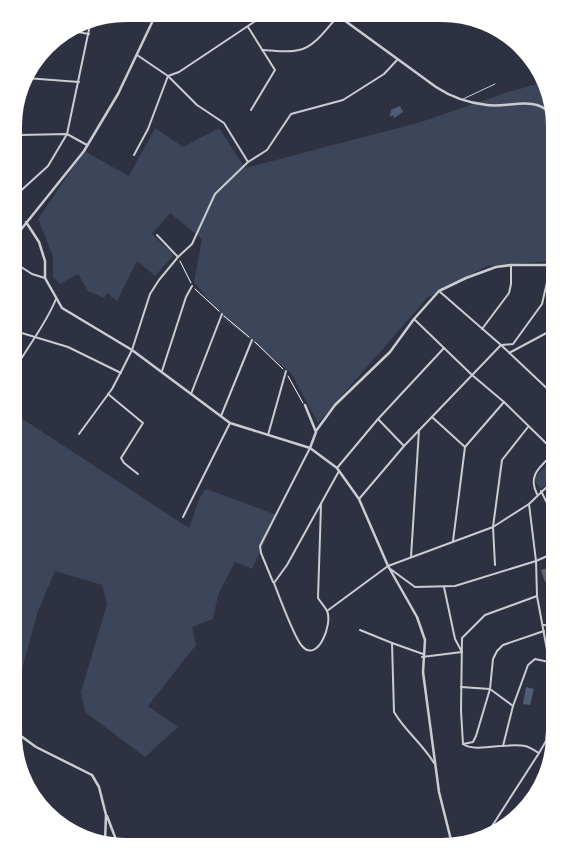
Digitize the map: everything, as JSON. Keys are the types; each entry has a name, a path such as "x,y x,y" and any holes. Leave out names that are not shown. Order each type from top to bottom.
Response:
{"street":[{"path":"21,229 87,145 118,94 153,21"},
{"path":"134,155 148,129 168,76 179,72 256,21"},
{"path":"262,50 297,51 312,44 333,21"},
{"path":"346,21 444,92 461,99 488,106 534,103 545,107"},
{"path":"248,26 275,70 251,110"},
{"path":"21,191 48,166 67,134 90,28"},
{"path":"80,32 89,34"},
{"path":"136,55 168,76 197,105 224,123 248,162"},
{"path":"79,434 108,394 121,373 132,350 150,294 159,280 178,257 192,244 215,194 248,162 261,155 272,144 291,114 343,100 384,74 398,60"},
{"path":"33,78 79,82"},
{"path":"21,135 67,134 87,145"},
{"path":"26,222 40,242 45,261 45,278 62,308 132,350 230,423 310,448 338,470 358,499 388,566 417,617 425,640 422,656 423,672 439,792 451,839"},
{"path":"157,235 178,257"},
{"path":"482,329 510,290 510,265"},
{"path":"321,505 318,598 327,611 328,618 325,636 320,645 314,649 308,649 302,647 297,638 260,553 260,546 310,448 316,432 335,405 390,352 414,319 439,291 473,275 496,267 510,265 547,265"},
{"path":"21,267 32,274 45,278"},
{"path":"358,499 404,446 501,345 514,344 542,304 547,282"},
{"path":"162,371 186,297 192,286"},
{"path":"439,291 501,345 547,388"},
{"path":"21,359 49,316 57,298"},
{"path":"192,394 222,314"},
{"path":"414,319 472,375 504,402 547,445"},
{"path":"21,332 68,347 121,373"},
{"path":"509,353 547,333"},
{"path":"221,416 252,340"},
{"path":"274,583 285,569 321,505 338,470 378,419 444,348"},
{"path":"268,435 286,371"},
{"path":"108,394 143,423 121,458 124,463 138,474"},
{"path":"453,541 465,447 504,402"},
{"path":"305,405 316,432"},
{"path":"432,417 465,447"},
{"path":"378,419 404,446"},
{"path":"183,517 230,423"},
{"path":"495,565 492,527 502,460 528,427"},
{"path":"411,557 419,430"},
{"path":"537,494 533,486 535,474 547,460"},
{"path":"327,611 388,566 492,527 529,504 537,494 547,486"},
{"path":"541,491 547,503"},
{"path":"529,504 536,561 537,596 547,650"},
{"path":"388,566 415,587 444,587 455,586 536,561 547,556"},
{"path":"444,587 456,639 462,652"},
{"path":"537,596 485,615 462,638 461,738 463,744 471,748 524,746 540,753"},
{"path":"543,625 547,625"},
{"path":"360,630 422,656 462,652"},
{"path":"463,744 473,742 476,736 490,689 493,659 497,651 503,645 544,631"},
{"path":"392,643 394,712 399,721 419,740 436,766"},
{"path":"504,746 513,706 528,665 535,659 547,662"},
{"path":"461,687 490,689 513,706"},
{"path":"492,826 540,753 546,741 547,734"},
{"path":"21,736 36,746 92,776 99,787 106,815 115,838"},
{"path":"105,836 106,815"}],"lane":[{"path":"461,99 494,84"}],"path":[{"path":"178,257 192,286 200,296 286,371 305,405"}],"shaded area":[{"path":"538,84 545,106 547,119 547,261 487,266 427,298 318,423 291,373 223,318 194,282 202,239 170,213 152,234 174,255 155,276 137,261 117,301 107,293 104,298 88,291 78,274 60,284 53,278 53,256 38,219 84,151 129,176 155,128 183,147 219,128 245,168 421,122 508,92"},
{"path":"400,106 403,112 394,118 393,115 390,117 391,110"},
{"path":"21,418 189,528 200,497 206,489 277,515 252,569 235,562 218,595 213,619 192,627 196,645 148,706 178,727 145,757 85,712 81,692 107,604 102,585 55,571 38,611 21,672"},
{"path":"547,465 547,483 541,489 536,483 535,477"},
{"path":"526,687 534,689 530,705 523,704"}],"building":[{"path":"547,568 547,581 545,582 541,570"}]}
